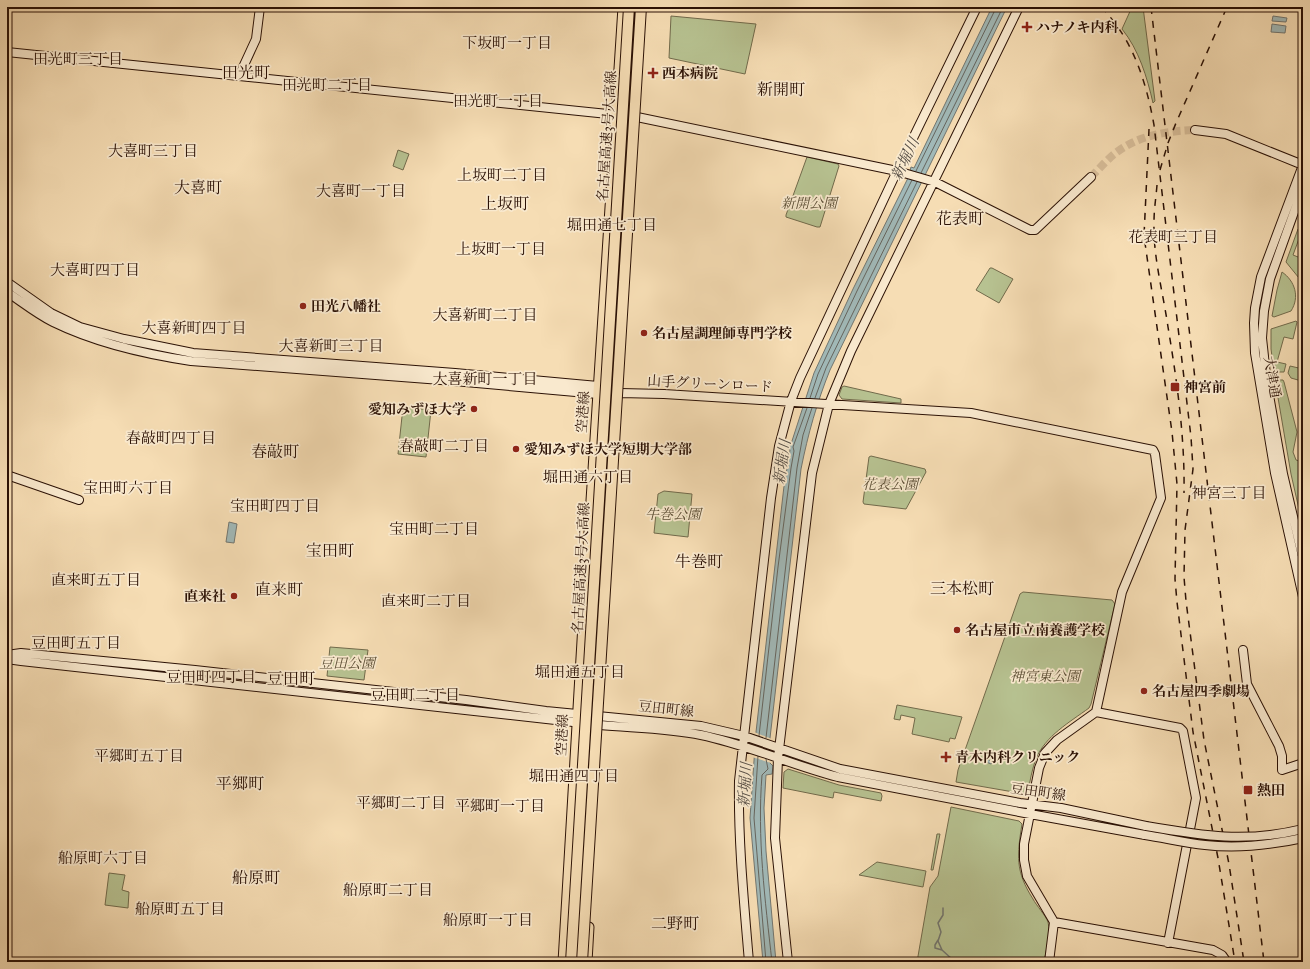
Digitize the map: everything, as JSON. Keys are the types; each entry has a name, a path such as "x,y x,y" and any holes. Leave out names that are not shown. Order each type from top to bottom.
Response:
{"highway":[{"name":"名古屋高速3号大高線","path":"571,962 629,7"},
{"path":"612,292 617,278 620,247 634,7"},
{"name":"名古屋高速3号大高線","path":"582,962 641,7"},
{"path":"588,862 586,842 599,580 603,522 618,420"}],"main road":[{"name":"空港線","path":"563,962 577,718 623,7"},
{"path":"587,962 600,720 607,628 618,420 644,7"}],"street":[{"path":"239,76 256,39 260,7"},
{"path":"749,962 741,872 738,805 739,781 746,747 771,498 779,446 795,401 800,378 897,171 978,7"},
{"path":"788,962 776,838 775,752 812,473 826,404 931,181 1019,7"},
{"path":"7,52 638,117 897,171 931,181 1030,230 1035,230 1091,177"},
{"path":"1195,130 1226,134 1303,165"},
{"name":"大津通","path":"1303,165 1261,277 1255,308 1254,354 1275,473 1303,597"},
{"name":"大津通","path":"1303,187 1270,279 1264,311 1262,338 1267,384 1276,437 1303,560"},
{"name":"山手グリーンロード","path":"7,282 51,313 80,327 124,339 192,353 455,373 620,393 795,401 971,413 1153,450 1155,454 1161,498 1122,592 1096,712"},
{"name":"山手グリーンロード","path":"7,292 52,321 87,337 156,356 191,361 454,381 598,390"},
{"path":"7,475 79,500"},
{"path":"1243,650 1247,684 1279,746 1282,756 1282,770 1303,763"},
{"path":"7,655 21,653 196,670 577,718"},
{"path":"7,659 577,718"},
{"path":"1048,962 1054,922 1027,876 1024,860 1024,844 1039,768 1045,753 1056,740 1096,712 1180,728 1183,731 1196,798 1168,943"},
{"name":"豆田町線","path":"577,718 701,726 747,737 820,773 1030,814 1204,845 1266,845 1303,838"},
{"name":"豆田町線","path":"600,720 692,733 840,768 1020,803 1061,808 1184,833 1222,838 1264,836 1303,829"},
{"path":"1054,922 1213,950 1222,955 1227,962"}],"green space":[{"path":"1132,7 1143,7 1155,101 1153,103 1142,64 1128,37 1122,29"},
{"path":"671,16 756,24 745,74 669,58"},
{"path":"398,150 409,154 403,170 393,166"},
{"name":"新開公園","path":"807,157 838,164 839,166 820,227 786,217"},
{"path":"1298,229 1303,232 1303,237 1300,236 1293,255 1303,259 1303,283 1286,262"},
{"path":"990,268 1013,279 999,303 976,290"},
{"path":"1282,272 1290,280 1296,295 1294,306 1291,311 1274,317 1272,316"},
{"path":"1296,321 1293,339 1284,337 1277,362 1286,364 1284,372 1274,372 1271,349 1271,329"},
{"path":"1290,366 1303,369 1303,384 1298,380 1291,378 1288,373"},
{"path":"1275,380 1283,380 1284,382 1297,432 1293,452 1296,460 1303,462 1303,527 1291,474"},
{"path":"844,386 901,399 901,403 842,399 839,395 842,387"},
{"path":"403,407 431,410 426,457 398,454"},
{"name":"花表公園","path":"871,456 925,469 926,472 906,509 864,504 863,502 869,457"},
{"name":"牛巻公園","path":"664,491 692,494 688,537 654,533 658,494"},
{"name":"神宮東公園","path":"1023,592 1112,600 1115,604 1091,704 1089,708 1066,724 1045,743 1036,759 1028,792 1025,794 956,782 958,770 1020,594"},
{"name":"豆田公園","path":"330,647 368,650 364,680 327,676"},
{"path":"897,705 962,717 955,739 950,738 949,742 912,734 915,718 901,715 900,720 894,719"},
{"path":"788,769 839,785 881,793 881,801 834,792 833,798 783,788 784,772"},
{"path":"951,807 1019,821 1022,824 1019,845 1020,871 1027,889 1047,920 1049,927 1044,962 917,962 930,887 938,876"},
{"path":"937,834 940,834 933,870 931,870"},
{"path":"877,862 926,871 923,887 859,875"},
{"path":"109,873 125,875 122,890 129,892 128,908 105,905"}],"water":[{"name":"新堀川","path":"992,7 1007,7 830,370 813,418 807,443 801,469 770,738 770,763 773,766 772,774 766,775 764,808 766,851 776,962 763,962 750,818 756,732 784,486 790,450 786,447 786,444 791,444 814,373 853,289 908,178 911,167 914,168"},
{"path":"1273,16 1287,18 1286,22 1272,21"},
{"path":"1272,24 1286,26 1285,33 1271,32"},
{"path":"229,522 237,524 234,543 226,542"},
{"path":"988,751 994,753 996,758 993,761 990,757 991,755 986,756 992,763 991,764 986,762 984,758"}],"pier":[{"path":"754,732 772,739 771,763 752,757"}],"waterway":[{"path":"943,908 943,915 938,923 941,932 938,941 942,950 953,960 973,962"},
{"path":"938,940 935,948 942,950"}],"tunnel":[{"path":"1091,177 1113,155 1131,143 1162,133 1195,130"}],"railway":[{"path":"1101,7 1112,19 1130,47 1147,92 1154,125 1191,437 1193,469 1185,530 1184,577 1186,601 1204,740 1229,864 1244,962"},
{"path":"1151,7 1264,962"},
{"path":"1160,170 1176,123 1227,7"},
{"path":"1149,129 1144,236 1172,432 1177,484 1175,579 1177,602 1193,732 1218,858 1235,962"},
{"path":"1157,185 1154,217 1155,248 1180,410 1184,493"}],"place":[{"name":"ハナノキ内科","path":"1027,27"},
{"name":"西本病院","path":"653,73"},
{"name":"田光八幡社","path":"303,306"},
{"name":"名古屋調理師専門学校","path":"644,333"},
{"name":"神宮前","path":"1175,387"},
{"name":"愛知みずほ大学","path":"474,409"},
{"name":"愛知みずほ大学短期大学部","path":"516,449"},
{"name":"直来社","path":"234,596"},
{"name":"名古屋市立南養護学校","path":"957,630"},
{"name":"名古屋四季劇場","path":"1144,691"},
{"name":"青木内科クリニック","path":"946,757"},
{"name":"熱田","path":"1248,790"}],"district":[{"name":"下坂町一丁目","path":"507,43"},
{"name":"田光町三丁目","path":"78,59"},
{"name":"田光町","path":"246,72"},
{"name":"田光町二丁目","path":"327,85"},
{"name":"新開町","path":"781,89"},
{"name":"田光町一丁目","path":"498,101"},
{"name":"大喜町三丁目","path":"153,151"},
{"name":"上坂町二丁目","path":"502,175"},
{"name":"大喜町","path":"198,187"},
{"name":"大喜町一丁目","path":"361,191"},
{"name":"上坂町","path":"505,203"},
{"name":"花表町","path":"960,218"},
{"name":"堀田通七丁目","path":"612,225"},
{"name":"花表町三丁目","path":"1173,237"},
{"name":"上坂町一丁目","path":"501,249"},
{"name":"大喜町四丁目","path":"95,270"},
{"name":"大喜新町二丁目","path":"485,315"},
{"name":"大喜新町四丁目","path":"194,328"},
{"name":"大喜新町三丁目","path":"331,346"},
{"name":"大喜新町一丁目","path":"485,379"},
{"name":"春敲町四丁目","path":"171,438"},
{"name":"春敲町二丁目","path":"444,446"},
{"name":"春敲町","path":"275,451"},
{"name":"堀田通六丁目","path":"588,477"},
{"name":"宝田町六丁目","path":"128,488"},
{"name":"神宮三丁目","path":"1229,493"},
{"name":"宝田町四丁目","path":"275,506"},
{"name":"宝田町二丁目","path":"434,529"},
{"name":"宝田町","path":"330,550"},
{"name":"牛巻町","path":"699,561"},
{"name":"直来町五丁目","path":"96,580"},
{"name":"三本松町","path":"962,588"},
{"name":"直来町","path":"279,589"},
{"name":"直来町二丁目","path":"426,601"},
{"name":"豆田町五丁目","path":"76,643"},
{"name":"堀田通五丁目","path":"580,672"},
{"name":"豆田町四丁目","path":"211,677"},
{"name":"豆田町","path":"291,678"},
{"name":"豆田町二丁目","path":"415,695"},
{"name":"平郷町五丁目","path":"139,756"},
{"name":"堀田通四丁目","path":"574,776"},
{"name":"平郷町","path":"240,783"},
{"name":"平郷町二丁目","path":"401,803"},
{"name":"平郷町一丁目","path":"500,806"},
{"name":"船原町六丁目","path":"103,858"},
{"name":"船原町","path":"256,877"},
{"name":"船原町二丁目","path":"388,890"},
{"name":"船原町五丁目","path":"180,909"},
{"name":"船原町一丁目","path":"488,920"},
{"name":"二野町","path":"675,923"}]}
